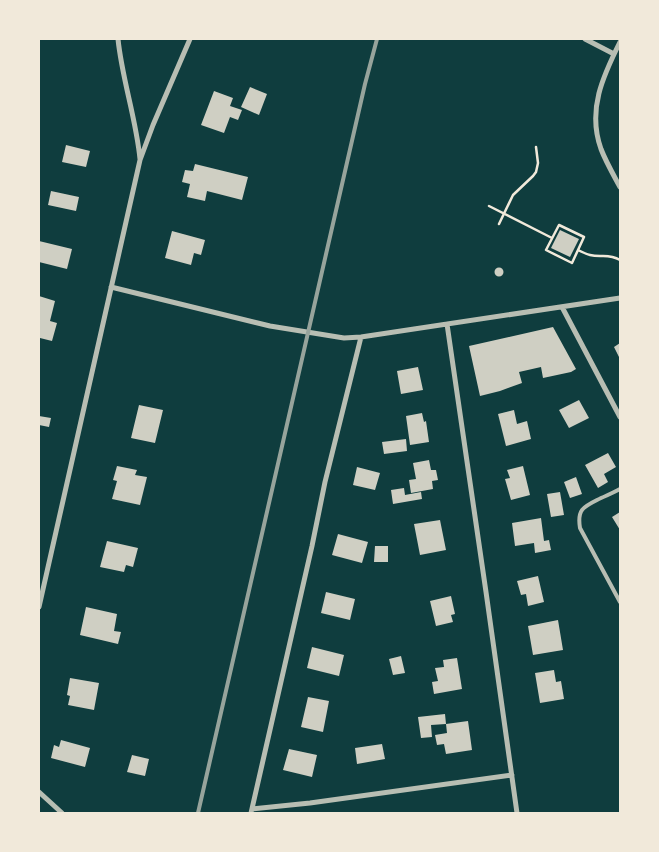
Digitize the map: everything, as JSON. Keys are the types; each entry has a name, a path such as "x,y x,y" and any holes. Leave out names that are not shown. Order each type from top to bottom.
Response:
{"street":[{"path":"118,39 125,82 135,123 140,160"},
{"path":"39,607 140,160 190,39"},
{"path":"585,39 614,54"},
{"path":"620,42 599,88 596,108 596,128 600,146 620,187"},
{"path":"111,287 270,326 344,338 620,298"},
{"path":"562,307 620,417"},
{"path":"447,324 517,813"},
{"path":"360,337 325,482 300,601 251,811 512,774"},
{"path":"39,792 62,813"}],"lane":[{"path":"620,489 585,506 580,512 578,519 580,528 620,602"}],"path":[{"path":"499,224 514,194 536,172 538,164 536,147"},
{"path":"489,206 552,238"},
{"path":"559,225 584,237 572,263 546,250 552,238 559,225"},
{"path":"578,250 591,256 614,256 620,260"}],"building":[{"path":"250,87 267,94 259,115 241,107"},
{"path":"214,91 233,98 230,106 242,110 238,120 230,117 224,133 201,125"},
{"path":"66,145 90,151 86,167 62,162"},
{"path":"195,164 248,177 242,200 207,191 205,201 187,197 190,184 182,182 185,170 193,171"},
{"path":"51,191 79,197 76,211 48,205"},
{"path":"560,230 579,239 570,257 551,248"},
{"path":"172,231 205,240 201,255 194,253 191,265 165,258"},
{"path":"39,241 72,249 67,269 39,262"},
{"path":"499,267 504,272 499,277 494,272"},
{"path":"39,296 55,301 50,321 57,323 52,341 40,338 39,342"},
{"path":"553,327 576,369 571,372 543,378 541,367 519,372 522,383 480,396 469,346"},
{"path":"620,343 620,359 614,347"},
{"path":"418,367 423,390 401,394 397,371"},
{"path":"579,400 589,418 569,428 559,410"},
{"path":"139,405 163,410 155,443 131,438"},
{"path":"514,410 517,424 527,421 531,439 506,446 498,414"},
{"path":"422,413 424,422 426,421 429,442 410,445 406,416"},
{"path":"39,416 51,418 49,427 39,425"},
{"path":"406,439 407,451 384,454 382,442"},
{"path":"608,453 616,467 604,474 608,482 598,488 585,465"},
{"path":"429,460 431,470 436,470 438,480 432,481 433,489 411,493 409,480 416,479 413,463"},
{"path":"117,466 137,470 135,475 147,477 140,505 112,499 117,481 113,480"},
{"path":"523,466 530,495 511,500 505,479 510,478 507,470"},
{"path":"357,467 380,473 375,490 353,485"},
{"path":"576,477 582,494 570,498 564,482"},
{"path":"404,488 405,495 421,492 422,499 393,504 391,490"},
{"path":"560,492 564,515 551,517 547,494"},
{"path":"620,512 620,530 612,517"},
{"path":"541,518 544,541 549,540 551,550 535,553 534,543 515,546 512,523"},
{"path":"440,520 446,550 420,555 414,524"},
{"path":"338,534 368,542 362,563 332,555"},
{"path":"107,541 138,548 133,567 126,565 124,572 100,567"},
{"path":"375,546 388,546 388,562 374,562"},
{"path":"538,576 544,602 528,606 526,594 521,595 517,581"},
{"path":"326,592 355,599 350,620 321,613"},
{"path":"451,596 455,614 451,615 453,622 436,626 430,601"},
{"path":"86,607 117,614 114,631 121,632 118,644 80,635"},
{"path":"558,620 563,650 533,655 528,626"},
{"path":"312,647 344,655 339,676 307,668"},
{"path":"401,656 405,673 393,675 389,659"},
{"path":"457,658 462,689 434,694 432,682 438,681 435,668 444,667 443,660"},
{"path":"554,670 556,682 561,681 564,699 540,703 535,673"},
{"path":"70,678 99,683 94,710 68,705 70,696 67,695"},
{"path":"308,697 329,701 323,732 301,727"},
{"path":"445,714 446,724 431,725 432,737 421,738 418,717"},
{"path":"468,721 472,750 446,754 444,744 437,745 435,735 447,733 446,724"},
{"path":"61,740 90,748 85,767 51,758 54,745 59,747"},
{"path":"382,744 385,759 357,764 355,748"},
{"path":"289,749 317,755 312,777 283,770"},
{"path":"132,755 149,759 145,776 127,772"}],"railway":[{"path":"198,813 365,84 377,39"}]}
